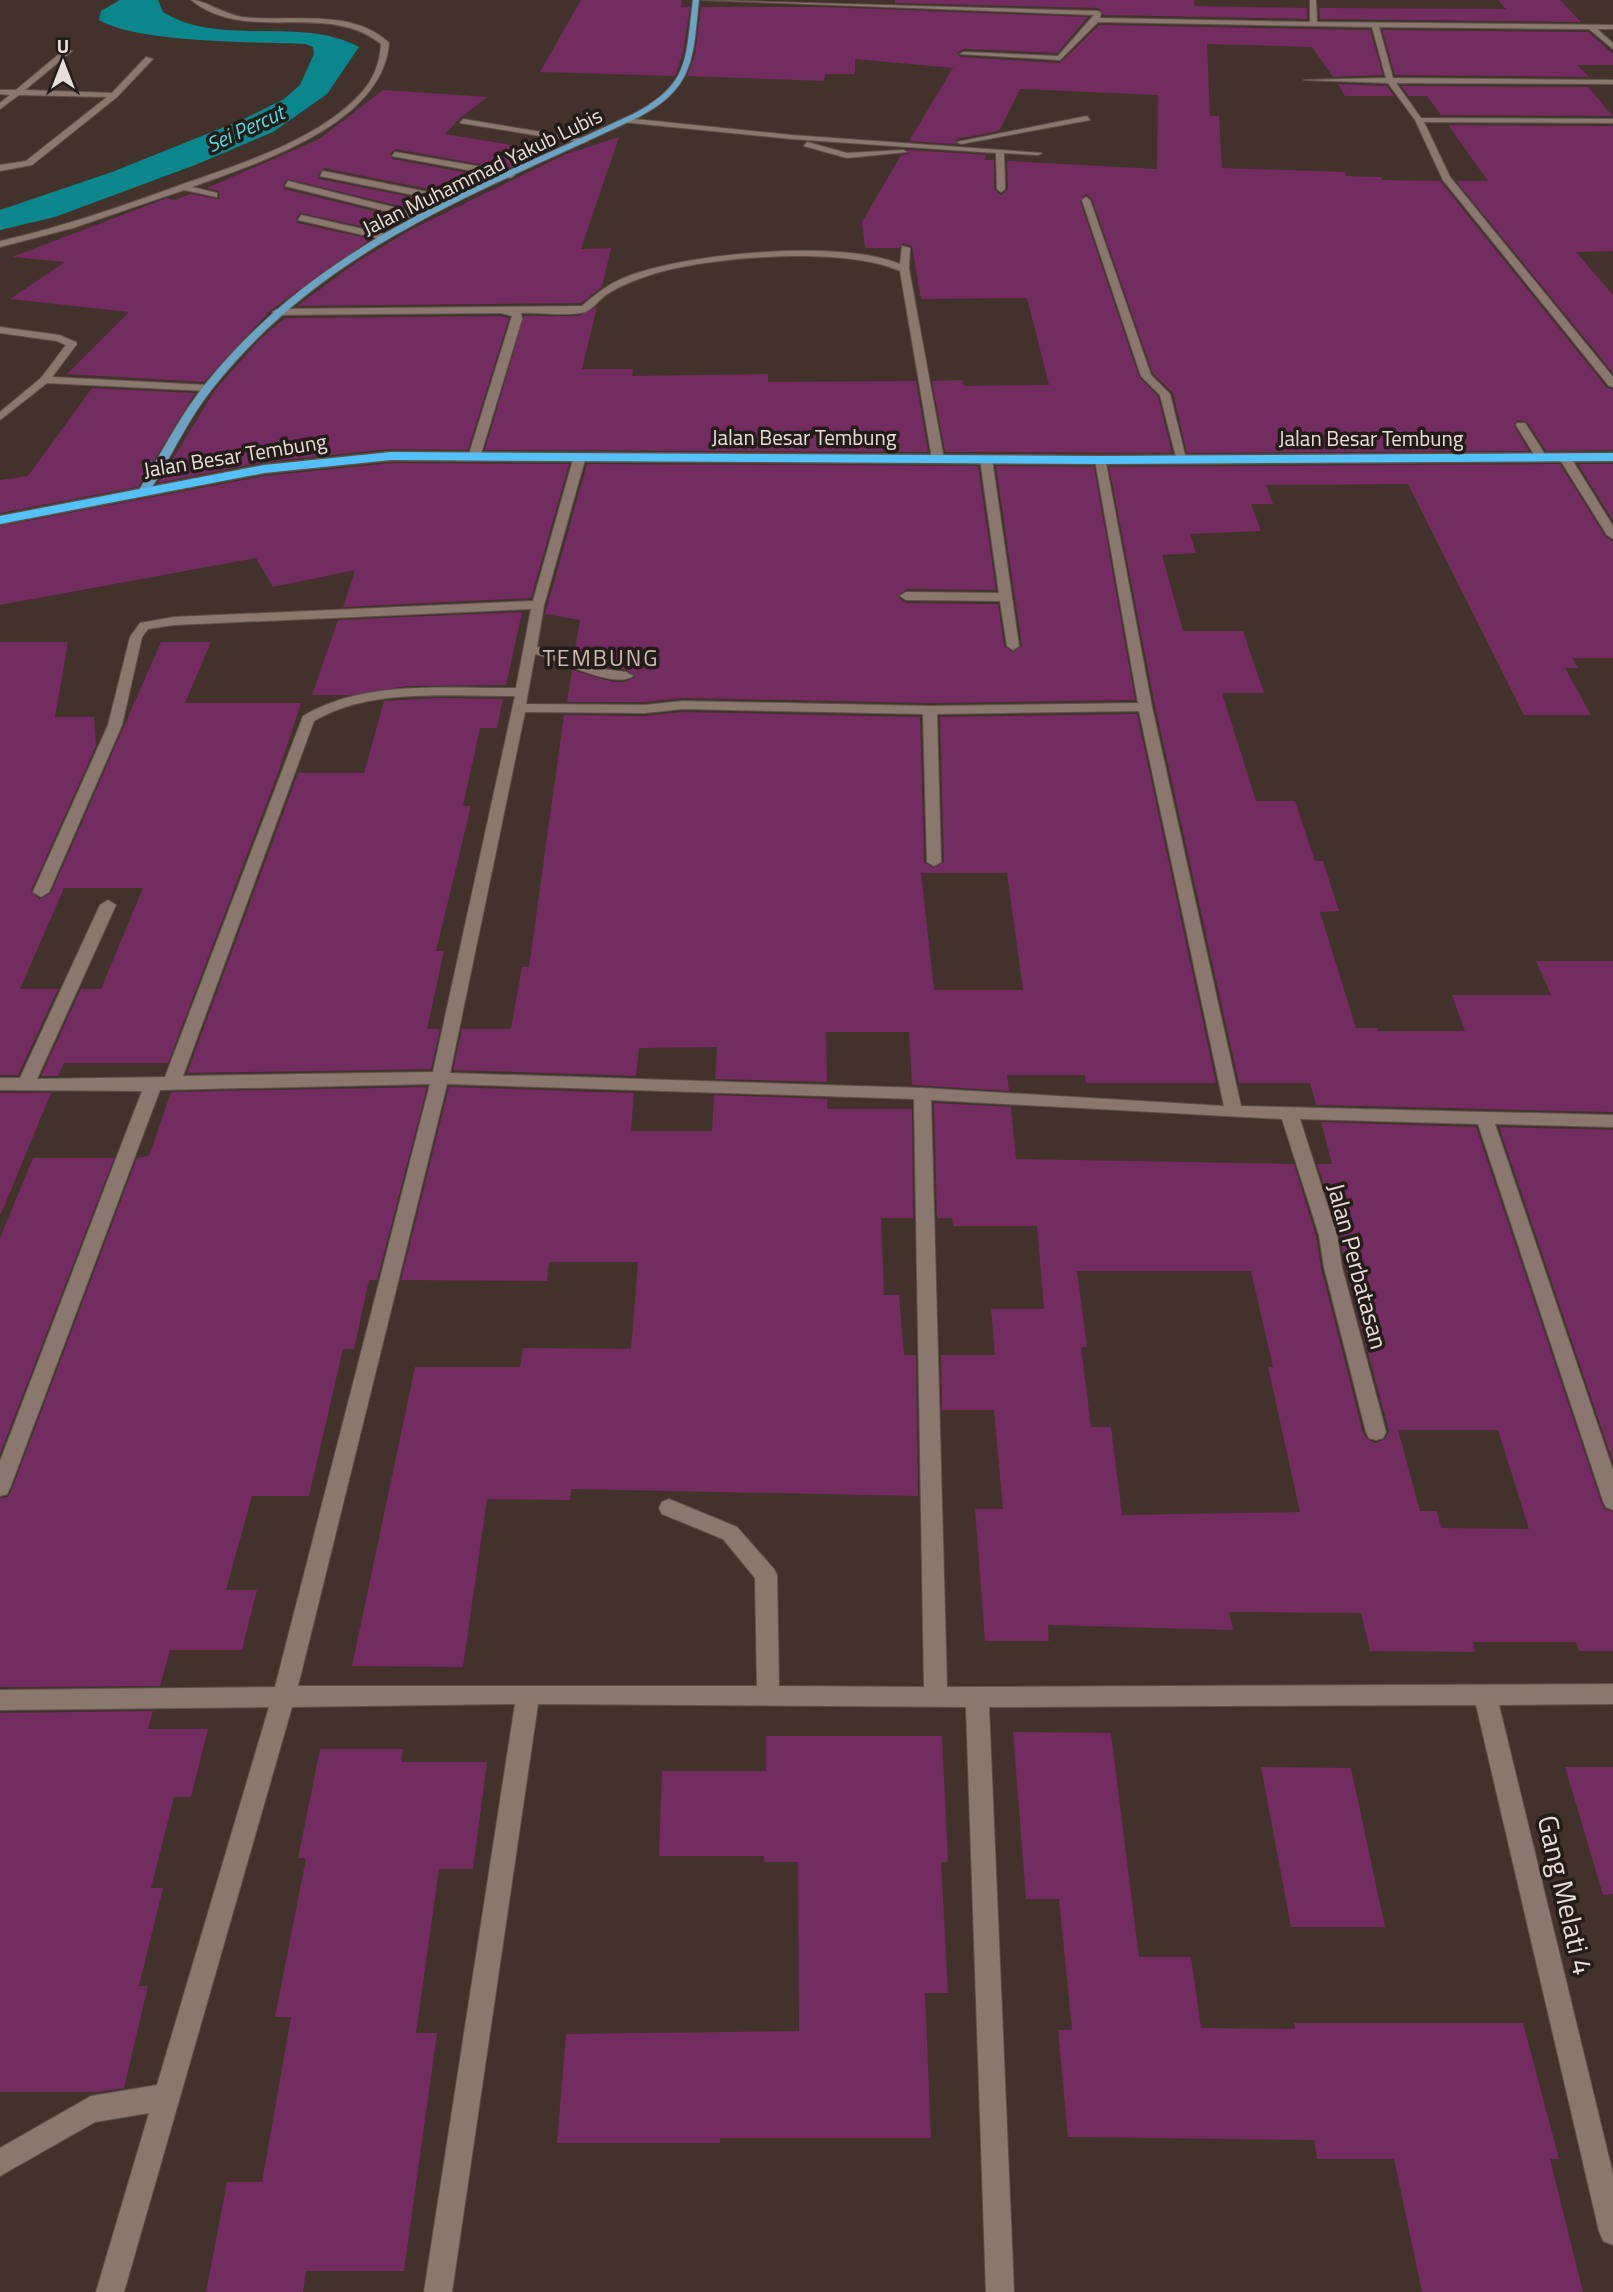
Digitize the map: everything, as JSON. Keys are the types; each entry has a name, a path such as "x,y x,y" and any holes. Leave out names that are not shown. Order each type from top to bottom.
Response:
{"highway":[{"name":"Jalan Besar Tembung","path":"0,520 145,490 324,461 475,454 1101,460 1182,457 1613,457"}],"main road":[{"name":"Jalan Muhammad Yakub Lubis","path":"145,490 207,388 277,312 356,253 385,236 453,200 584,141 664,98 677,85 688,62 696,0"}],"street":[{"path":"0,244 57,230 183,187 240,166 316,132 361,98 385,55 385,43 368,27 344,23 247,19 215,12 194,0"},
{"path":"705,0 1098,13 1376,26 1613,27"},
{"path":"1313,0 1314,24"},
{"path":"964,54 1060,58 1098,13"},
{"path":"1376,26 1390,80 1419,120 1446,178 1613,384"},
{"path":"1591,27 1613,47"},
{"path":"0,107 68,51"},
{"path":"0,168 29,163 114,95 149,58"},
{"path":"1308,80 1613,82"},
{"path":"0,92 114,95"},
{"path":"791,137 847,156 875,156 1087,118"},
{"path":"625,120 791,137 1038,153"},
{"path":"1419,120 1613,121"},
{"path":"463,121 584,141"},
{"path":"1000,151 1001,190"},
{"path":"395,154 511,175"},
{"path":"323,174 453,200"},
{"path":"288,184 422,216"},
{"path":"183,187 214,195"},
{"path":"1086,200 1146,376 1165,394 1182,457"},
{"path":"301,218 385,236"},
{"path":"905,248 904,269 938,459"},
{"path":"277,312 583,309 602,293 630,280 675,265 717,258 850,257 886,261 904,269"},
{"path":"475,454 517,319 515,313 505,311"},
{"path":"0,330 59,338 72,344 70,351 46,380 0,417"},
{"path":"46,380 207,388"},
{"path":"1521,425 1542,459"},
{"path":"110,2292 284,1696 440,1078 519,708 528,649 580,456"},
{"path":"1565,458 1613,535"},
{"path":"986,459 1013,646"},
{"path":"1101,460 1145,707 1234,1112"},
{"path":"906,596 1005,597"},
{"path":"41,892 115,725 136,637 144,626 174,621 538,605"},
{"path":"528,649 560,656 592,671 626,676"},
{"path":"0,1488 308,719 328,707 372,696 520,692"},
{"path":"519,708 635,709 682,705 930,710 1145,707"},
{"path":"930,710 934,862"},
{"path":"26,1084 108,905"},
{"path":"0,1084 440,1078 922,1094 1234,1112 1613,1121"},
{"path":"922,1094 936,1698"},
{"name":"Jalan Perbatasan","path":"1289,1113 1328,1235 1333,1267 1376,1432"},
{"path":"1484,1117 1613,1501"},
{"path":"669,1508 730,1532 766,1575 768,1696"},
{"path":"438,2292 528,1694"},
{"path":"0,1700 528,1694 936,1698 1486,1697 1613,1694"},
{"name":"Gang Melati 4","path":"1486,1697 1613,2231"},
{"path":"977,1698 1000,2292"},
{"path":"0,2164 91,2109 166,2097"}],"water":[{"name":"Sei Percut","path":"120,0 158,0 163,12 186,23 210,28 312,33 359,47 327,94 273,132 195,165 55,217 0,230 0,210 112,172 244,119 284,99 300,85 314,54 313,47 305,44 168,37 117,28 99,20 101,11"}],"building":[{"path":"581,0 682,0 681,7 690,7 683,53 675,76 540,72"},
{"path":"895,0 1194,0 1194,6 1307,8 1307,19 1103,15 1098,8 895,3"},
{"path":"1498,0 1560,0 1581,22 1320,19 1319,8 1506,9"},
{"path":"701,7 822,7 1088,17 1057,53 964,49 957,53 960,57 1060,63 1099,25 1370,30 1383,75 1333,77 1312,47 1207,44 1210,116 1219,116 1222,168 1345,172 1346,176 1381,177 1382,180 1440,181 1607,388 1613,389 1613,450 1546,451 1527,422 1517,420 1514,426 1529,451 1187,453 1173,393 1153,374 1092,199 1086,194 1080,201 1139,377 1158,396 1172,453 945,452 932,381 962,380 964,386 1049,385 1027,298 921,299 912,246 903,243 899,248 865,248 862,222 901,155 909,154 908,150 986,155 984,160 994,160 994,189 1001,195 1008,189 1007,161 1157,169 1158,95 1020,89 999,131 956,139 956,144 909,141 953,68 855,59 855,74 825,74 824,81 687,76 695,55"},
{"path":"1382,30 1588,32 1613,54 1613,65 1577,65 1589,77 1395,75"},
{"path":"1338,84 1387,86 1394,96 1345,96"},
{"path":"1401,86 1588,87 1613,116 1441,115 1427,96 1409,96"},
{"path":"383,90 488,97 461,117 445,134 547,151 507,169 395,149 390,154 392,159 490,177 453,194 324,168 318,175 319,179 437,202 420,211 287,179 283,185 284,189 406,219 384,231 300,213 296,219 297,223 371,239 271,310 204,382 67,374 129,312 10,299 65,262 12,257 167,198 174,200 190,194 219,199 219,191 207,188 319,139"},
{"path":"1448,125 1613,126 1613,251 1576,252 1613,295 1613,373 1456,181 1488,181"},
{"path":"619,137 581,249 611,248 602,287 581,303 297,306 357,262 410,230 566,154"},
{"path":"597,307 582,369 633,369 632,376 768,374 768,382 916,381 928,452 485,450 524,316 578,316"},
{"path":"285,318 509,318 468,450 391,449 264,462 158,483 215,390 259,340"},
{"path":"92,388 195,393 138,487 0,513 0,480 28,476"},
{"path":"391,463 569,464 531,598 343,607 355,570 273,587 256,558 0,605 0,526 264,476"},
{"path":"587,464 978,466 996,590 906,589 898,597 906,603 998,604 1004,646 1012,652 1022,646 996,466 1094,467 1135,700 930,703 683,698 645,702 567,702 572,670 613,682 625,682 635,677 627,670 596,665 574,655 580,620 545,614"},
{"path":"1560,464 1605,536 1613,542 1613,658 1572,658 1578,668 1565,668 1591,715 1524,715 1408,484 1266,485 1273,504 1251,504 1261,531 1190,534 1196,553 1162,555 1183,631 1243,631 1264,693 1222,693 1256,801 1295,801 1315,861 1323,861 1339,911 1320,912 1356,1028 1377,1028 1378,1031 1465,1031 1452,995 1551,995 1536,961 1613,961 1613,1112 1316,1105 1310,1083 1239,1083 1155,706 1109,467"},
{"path":"1578,464 1613,464 1613,521"},
{"path":"522,612 506,685 407,686 349,695 312,695 338,620"},
{"path":"0,642 68,642 55,717 94,717 96,746 31,891 40,899 51,893 161,642 211,642 185,703 301,703 278,773 168,1063 64,1063 58,1076 41,1076 81,989 101,989 143,888 64,888 20,989 58,989 18,1075 0,1075"},
{"path":"503,699 497,728 480,728 463,806 471,806 436,951 444,951 427,1029 440,1029 431,1069 187,1073 298,773 364,773 384,701"},
{"path":"683,712 920,717 924,862 933,868 944,862 940,717 1137,714 1216,1083 1086,1083 1085,1075 1007,1075 1009,1091 912,1085 909,1032 826,1032 827,1082 715,1079 717,1047 639,1048 636,1076 453,1070 462,1029 511,1029 522,967 529,967 564,715 645,716","holes":["921,873 1007,873 1023,990 934,990"]},
{"path":"427,1087 377,1280 369,1280 354,1349 343,1349 309,1496 252,1496 226,1590 257,1590 242,1650 170,1650 160,1686 0,1687 0,1498 8,1497 12,1489 137,1158 149,1156 171,1092"},
{"path":"449,1087 634,1093 631,1131 712,1131 714,1095 827,1099 827,1109 912,1109 913,1218 881,1218 884,1295 899,1295 904,1355 916,1355 918,1496 571,1489 570,1500 487,1499 463,1667 352,1666 415,1367 520,1367 523,1348 631,1349 638,1262 549,1262 547,1281 401,1280"},
{"path":"0,1093 51,1093 1,1214 0,1214"},
{"path":"934,1103 1011,1107 1016,1159 1294,1164 1316,1236 1321,1268 1363,1433 1375,1443 1385,1439 1389,1431 1345,1266 1340,1234 1317,1164 1332,1164 1321,1122 1476,1127 1601,1502 1605,1509 1613,1512 1613,1651 1579,1651 1576,1642 1473,1642 1475,1652 1370,1651 1361,1613 1229,1612 1233,1630 1048,1625 1049,1641 985,1641 975,1509 1003,1509 994,1410 942,1410 941,1355 995,1355 991,1309 1044,1309 1037,1226 953,1226 952,1218 937,1218","holes":["1077,1271 1251,1271 1273,1367 1268,1367 1300,1512 1122,1515 1111,1427 1091,1427 1081,1347 1087,1347","1398,1430 1498,1430 1529,1529 1441,1528 1437,1511 1420,1511"]},
{"path":"1499,1127 1613,1130 1613,1462"},
{"path":"33,1158 114,1158 0,1454 0,1238"},
{"path":"153,1711 148,1729 208,1729 191,1797 174,1797 151,1888 163,1888 139,1986 148,1986 124,2088 98,2092 0,2092 0,1713"},
{"path":"1013,1732 1111,1733 1139,1957 1191,1957 1201,2028 1295,2029 1294,2023 1523,2023 1559,2159 1550,2159 1583,2292 1422,2292 1394,2159 1317,2159 1314,2140 1068,2137 1058,2030 1072,2030 1059,1899 1026,1899"},
{"path":"766,1736 942,1736 948,1862 941,1862 948,1993 925,1993 931,2138 720,2138 720,2143 557,2143 566,2034 799,2031 798,1862 764,1862 764,1856 659,1856 662,1771 766,1771"},
{"path":"320,1749 403,1749 401,1762 487,1762 473,1869 439,1869 416,2033 437,2033 404,2271 306,2271 303,2292 206,2292 227,2182 262,2182 291,2017 275,2017 306,1858 298,1858"},
{"path":"1261,1767 1351,1768 1385,1927 1291,1927"},
{"path":"1565,1767 1613,1767 1613,1894 1603,1895"}],"district":[{"name":"TEMBUNG","path":"601,657"}]}
